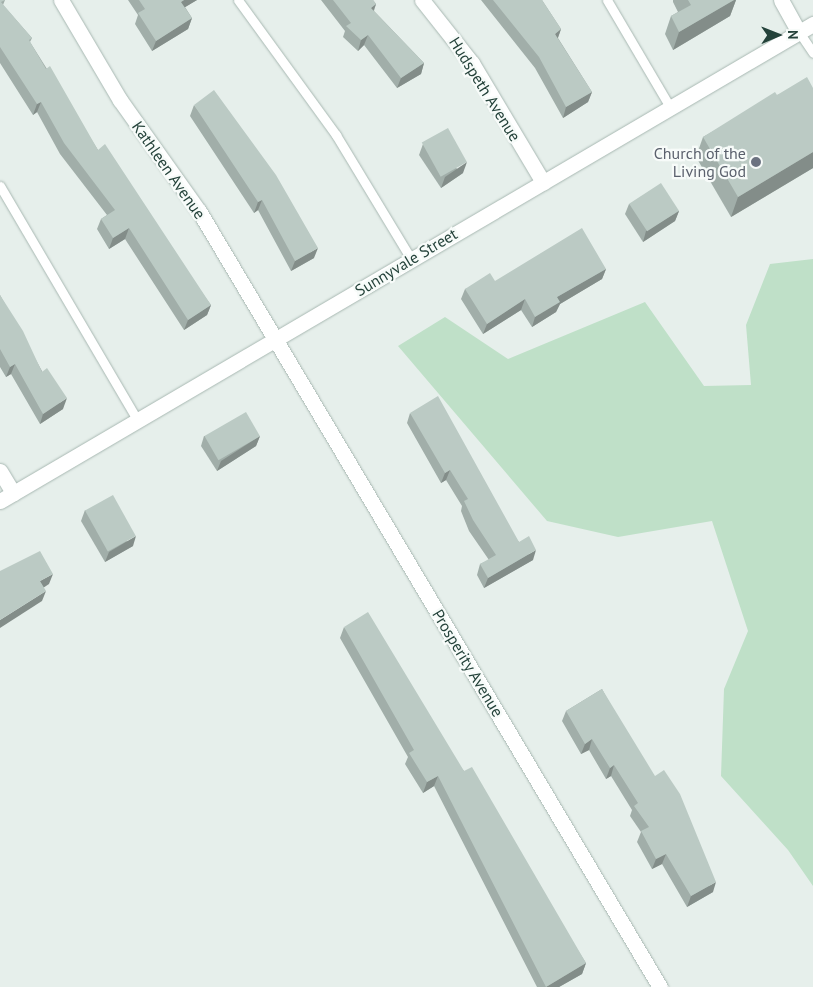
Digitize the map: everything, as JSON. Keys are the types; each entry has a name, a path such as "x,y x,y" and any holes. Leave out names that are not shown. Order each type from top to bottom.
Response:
{"street":[{"name":"Kathleen Avenue","path":"61,0 120,100 199,211 276,340"},
{"name":"Hudspeth Avenue","path":"422,0 472,63 543,182"},
{"path":"781,0 799,32"},
{"name":"Sunnyvale Street","path":"7,497 813,24"},
{"name":"Prosperity Avenue","path":"276,340 660,987"},
{"path":"0,471 7,497"}],"lane":[{"path":"238,0 336,136 412,259"},
{"path":"607,0 670,107"},
{"path":"799,32 813,53"},
{"path":"0,186 138,421"}],"green space":[{"path":"813,259 813,886 788,850 721,776 724,689 748,631 712,521 618,537 547,521 398,346 445,317 508,359 645,302 704,386 751,385 746,325 770,264"}],"building":[{"path":"0,0 5,0 1,2 32,38 29,40 46,69 50,66 98,150 105,144 211,305 188,320 129,228 113,238 101,219 115,210 64,143 41,102 37,104 0,47"},
{"path":"139,0 184,0 181,2 192,18 156,41 138,13 145,9"},
{"path":"333,0 373,0 376,4 371,8 424,63 401,78 368,35 361,40 346,26 351,23"},
{"path":"493,0 542,0 561,29 555,34 592,92 566,107 539,57"},
{"path":"688,0 734,0 679,32 671,16 691,5"},
{"name":"Church of the Living God","path":"807,77 813,88 813,152 738,197 703,137 775,92 777,95"},
{"path":"214,90 276,175 318,248 295,261 262,200 258,202 194,105"},
{"path":"448,128 467,162 441,177 422,143"},
{"path":"661,183 679,211 647,231 629,204"},
{"path":"582,228 606,269 557,297 560,302 535,317 525,299 487,324 465,289 490,273 495,281"},
{"path":"0,295 23,331 42,372 47,368 67,398 43,414 15,364 10,367 0,349"},
{"path":"438,396 519,542 529,536 536,550 488,578 480,564 496,555 473,520 464,501 468,499 450,470 445,473 410,413"},
{"path":"246,412 260,436 218,460 204,436"},
{"path":"113,495 136,536 108,552 85,511"},
{"path":"40,551 53,574 40,581 46,591 0,620 0,571"},
{"path":"368,612 464,771 472,767 586,963 546,987 438,776 427,782 409,753 414,750 344,627"},
{"path":"602,689 655,776 664,770 680,794 716,882 691,896 666,854 656,859 641,831 649,827 634,806 638,803 614,765 610,768 592,739 585,744 566,711"}],"place":[{"name":"Church of the Living God","path":"756,162"}]}
